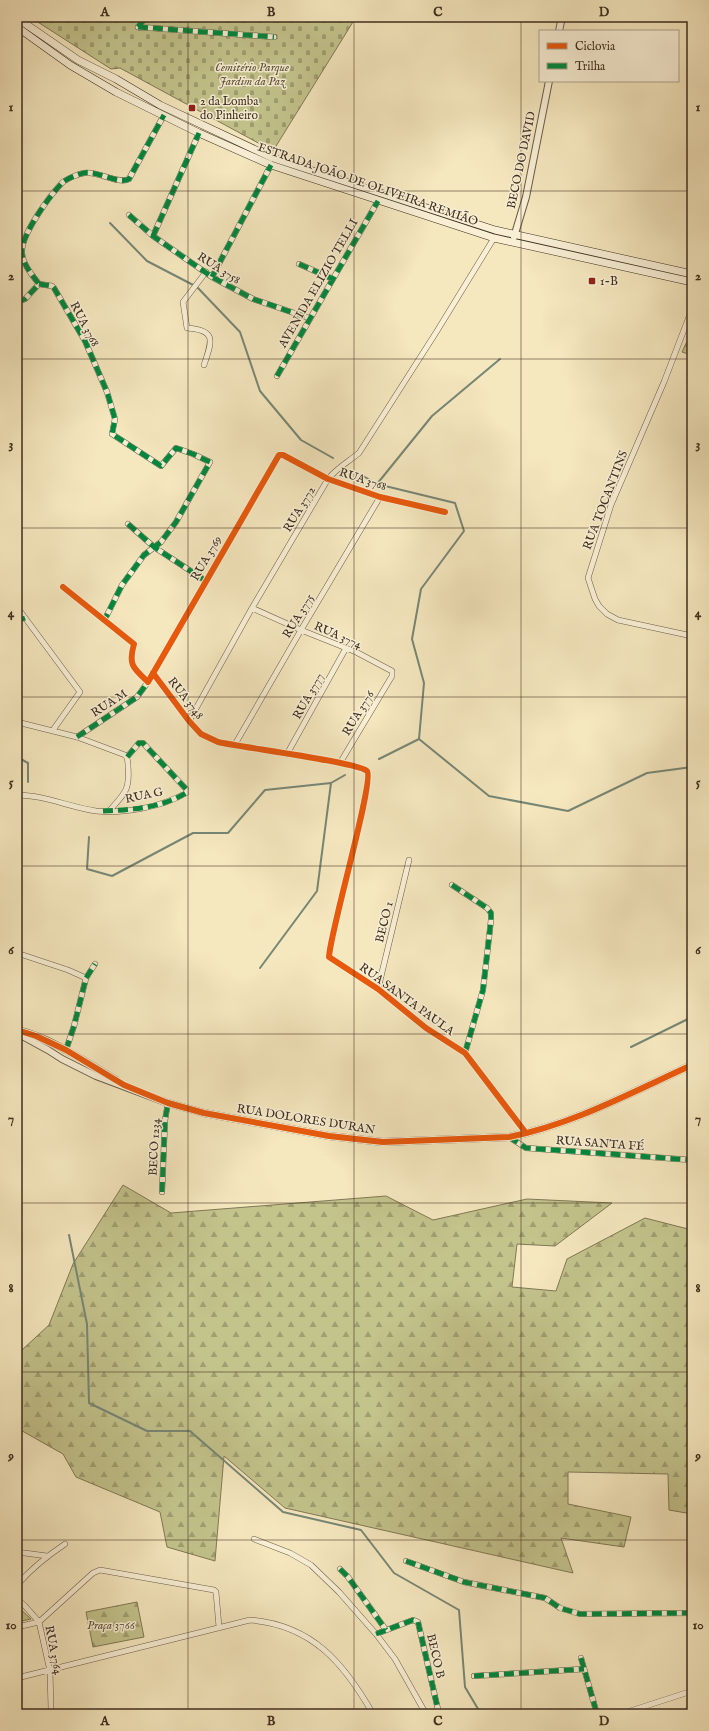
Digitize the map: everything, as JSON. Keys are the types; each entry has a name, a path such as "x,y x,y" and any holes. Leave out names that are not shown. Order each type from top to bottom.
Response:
{"main road":[{"name":"ESTRADA JOÃO DE OLIVEIRA REMIÃO","path":"17,18 78,60 109,75 160,105 273,158 514,239 692,282"},
{"name":"ESTRADA JOÃO DE OLIVEIRA REMIÃO","path":"17,27 70,65 103,85 198,133 271,165 494,238 514,239 692,274"},
{"path":"103,85 107,82 109,75"},
{"path":"116,92 119,86 123,83"}],"street":[{"path":"146,17 138,26 274,37"},
{"path":"560,30 562,17"},
{"name":"BECO DO DAVID","path":"514,239 526,197 549,82"},
{"path":"17,302 25,299 39,284 23,261 22,251 24,239 42,209 63,182 82,173 88,172 127,181 164,115"},
{"path":"153,236 198,133"},
{"path":"212,277 271,165"},
{"name":"AVENIDA ELIZIO TELLI","path":"276,376 378,201"},
{"name":"RUA 3758","path":"129,215 153,236 212,277 253,299 310,318"},
{"name":"RUA 3772","path":"188,721 328,479 336,469 359,453 438,331 494,238"},
{"path":"299,264 333,279"},
{"path":"204,364 211,344 210,336 206,331 187,328 183,302 206,272"},
{"name":"RUA 3768","path":"39,284 52,286 54,288 85,341 112,406 115,419 112,434 161,466 176,448 210,462 176,522 162,542 154,547"},
{"name":"RUA TOCANTINS","path":"692,310 660,391 611,506 588,578 595,599 599,606 607,614 618,620 692,636"},
{"name":"RUA 3768","path":"279,455 283,455 328,479 380,497 445,512"},
{"name":"RUA 3769","path":"153,672 279,455"},
{"name":"RUA 3775","path":"234,746 300,630 380,497"},
{"path":"128,524 154,547 206,581"},
{"path":"105,619 122,585 144,555 154,547"},
{"name":"RUA 3748","path":"63,587 105,619 134,644 131,659 132,666 148,682 153,672 188,721 201,734 218,742 234,746 324,760"},
{"path":"17,607 80,692 53,730"},
{"name":"RUA 3774","path":"252,608 300,630 346,648 392,671 393,674"},
{"name":"RUA 3777","path":"287,754 346,648"},
{"name":"RUA 3776","path":"340,763 393,674"},
{"name":"RUA M","path":"77,737 138,697 148,682"},
{"path":"17,722 77,737 120,752 127,757 129,778 128,789 110,810"},
{"name":"RUA G","path":"17,794 38,797 97,811 129,810 153,806 179,797 187,791 143,743 139,743 127,757"},
{"name":"RUA SANTA PAULA","path":"324,760 363,768 369,775 366,796 329,957 378,989 426,1028 465,1053 526,1133"},
{"name":"BECO 1","path":"378,989 409,860"},
{"path":"452,885 487,908 491,914 483,990 465,1053"},
{"path":"17,953 68,970 86,978"},
{"path":"66,1061 68,1056 66,1050 74,1026 86,978 96,964"},
{"name":"RUA DOLORES DURAN","path":"17,1030 36,1036 66,1050 124,1085"},
{"name":"RUA DOLORES DURAN","path":"17,1033 48,1050 59,1058 96,1076 124,1085 168,1103 204,1113 329,1136 383,1142 509,1136 526,1133 598,1109 692,1065"},
{"path":"59,1058 62,1051 66,1050"},
{"name":"BECO 1234","path":"162,1192 165,1120 168,1103"},
{"name":"RUA SANTA FÉ","path":"509,1136 526,1148 692,1160"},
{"path":"254,1539 290,1553 311,1565 376,1634 396,1659 426,1714"},
{"path":"17,1585 28,1573 64,1544"},
{"path":"17,1552 48,1556"},
{"path":"406,1561 464,1582 545,1598 560,1608 580,1614 692,1613"},
{"path":"340,1569 386,1630"},
{"path":"17,1627 39,1622 92,1573 100,1570 214,1590 216,1592 219,1627"},
{"name":"RUA 3764","path":"17,1599 39,1622 50,1671 49,1713"},
{"path":"17,1678 50,1671 219,1627 250,1620 268,1621 287,1627 307,1636 323,1648 350,1678 373,1714"},
{"name":"BECO B","path":"376,1634 413,1620 418,1622 439,1714"},
{"path":"581,1658 598,1714"},
{"path":"474,1676 584,1669"},
{"path":"620,1714 692,1691"}],"green space":[{"name":"Cemitério Parque Jardim da Paz","path":"30,17 356,17 273,151 120,68 111,69"},
{"path":"692,333 692,355 682,352"},
{"path":"123,1185 171,1213 386,1196 433,1220 527,1199 612,1203 555,1246 517,1244 512,1287 556,1291 567,1259 645,1218 692,1230 692,1514 669,1510 668,1474 568,1472 568,1504 631,1517 624,1547 561,1538 573,1573 285,1508 224,1456 215,1561 167,1547 160,1512 76,1477 63,1454 17,1428 17,1346 22,1350 49,1325 73,1264"},
{"name":"Praça 3766","path":"137,1602 144,1637 93,1647 86,1612"},
{"path":"17,1606 31,1619 17,1622"}],"waterway":[{"path":"110,223 147,261 197,287 240,332 260,391 301,440 333,458"},
{"path":"377,484 432,416 500,359"},
{"path":"356,472 377,484 455,503 464,531 421,589 412,639 424,683 419,739"},
{"path":"379,759 419,739 489,796 568,811 647,773 692,767"},
{"path":"17,757 28,763 28,782"},
{"path":"89,837 87,869 112,876 193,833 228,833 265,790 331,783 345,775"},
{"path":"260,968 317,891 331,783"},
{"path":"631,1047 692,1017"},
{"path":"69,1235 87,1324 89,1403 147,1431 190,1431 283,1512 361,1530 394,1573 459,1610 465,1687 481,1714"},
{"path":"687,1714 692,1711"}],"marked path":[{"path":"138,27 146,17"},
{"path":"138,27 274,37"},
{"path":"17,302 25,299 39,284 28,269 22,256 22,252 26,236 31,226 51,196 64,181 81,174 89,173 119,180 129,179 164,115"},
{"path":"153,236 199,133"},
{"path":"212,277 271,165"},
{"path":"277,376 378,201"},
{"path":"129,215 153,236 212,277 253,299 309,318"},
{"path":"299,264 333,279"},
{"path":"39,284 52,286 54,288 85,341 107,392 115,419 112,434 161,466 176,448 210,462 176,522 161,542 144,555 122,585 105,619"},
{"path":"128,524 154,547 206,581"},
{"path":"17,621 25,618"},
{"path":"77,737 137,697 148,682"},
{"path":"103,811 135,809 156,805 186,793 186,789 143,743 139,743 127,757"},
{"path":"452,885 487,908 491,913 483,990 465,1053"},
{"path":"66,1050 74,1026 86,978 95,964"},
{"path":"162,1192 165,1120 168,1103"},
{"path":"509,1137 526,1148 692,1160"},
{"path":"406,1561 464,1582 545,1598 560,1608 580,1614 692,1613"},
{"path":"340,1569 348,1577 386,1630"},
{"path":"376,1634 413,1620 418,1622 439,1714"},
{"path":"581,1658 597,1714"},
{"path":"474,1676 584,1669"}],"cycle path":[{"path":"63,587 134,644 132,651 133,666 148,682 279,455 283,455 328,479 380,497 445,512"},
{"path":"153,673 189,721 201,734 218,742 343,763 359,767 367,771 368,780 365,800 336,919 329,957 378,989 426,1028 465,1053 526,1133"},
{"path":"17,1030 36,1036 66,1050 124,1085 168,1103 204,1113 329,1136 383,1142 509,1137 580,1116 692,1065"}],"place":[{"name":"2 da Lomba do Pinheiro","path":"192,108"},
{"name":"1-B","path":"592,281"}]}
